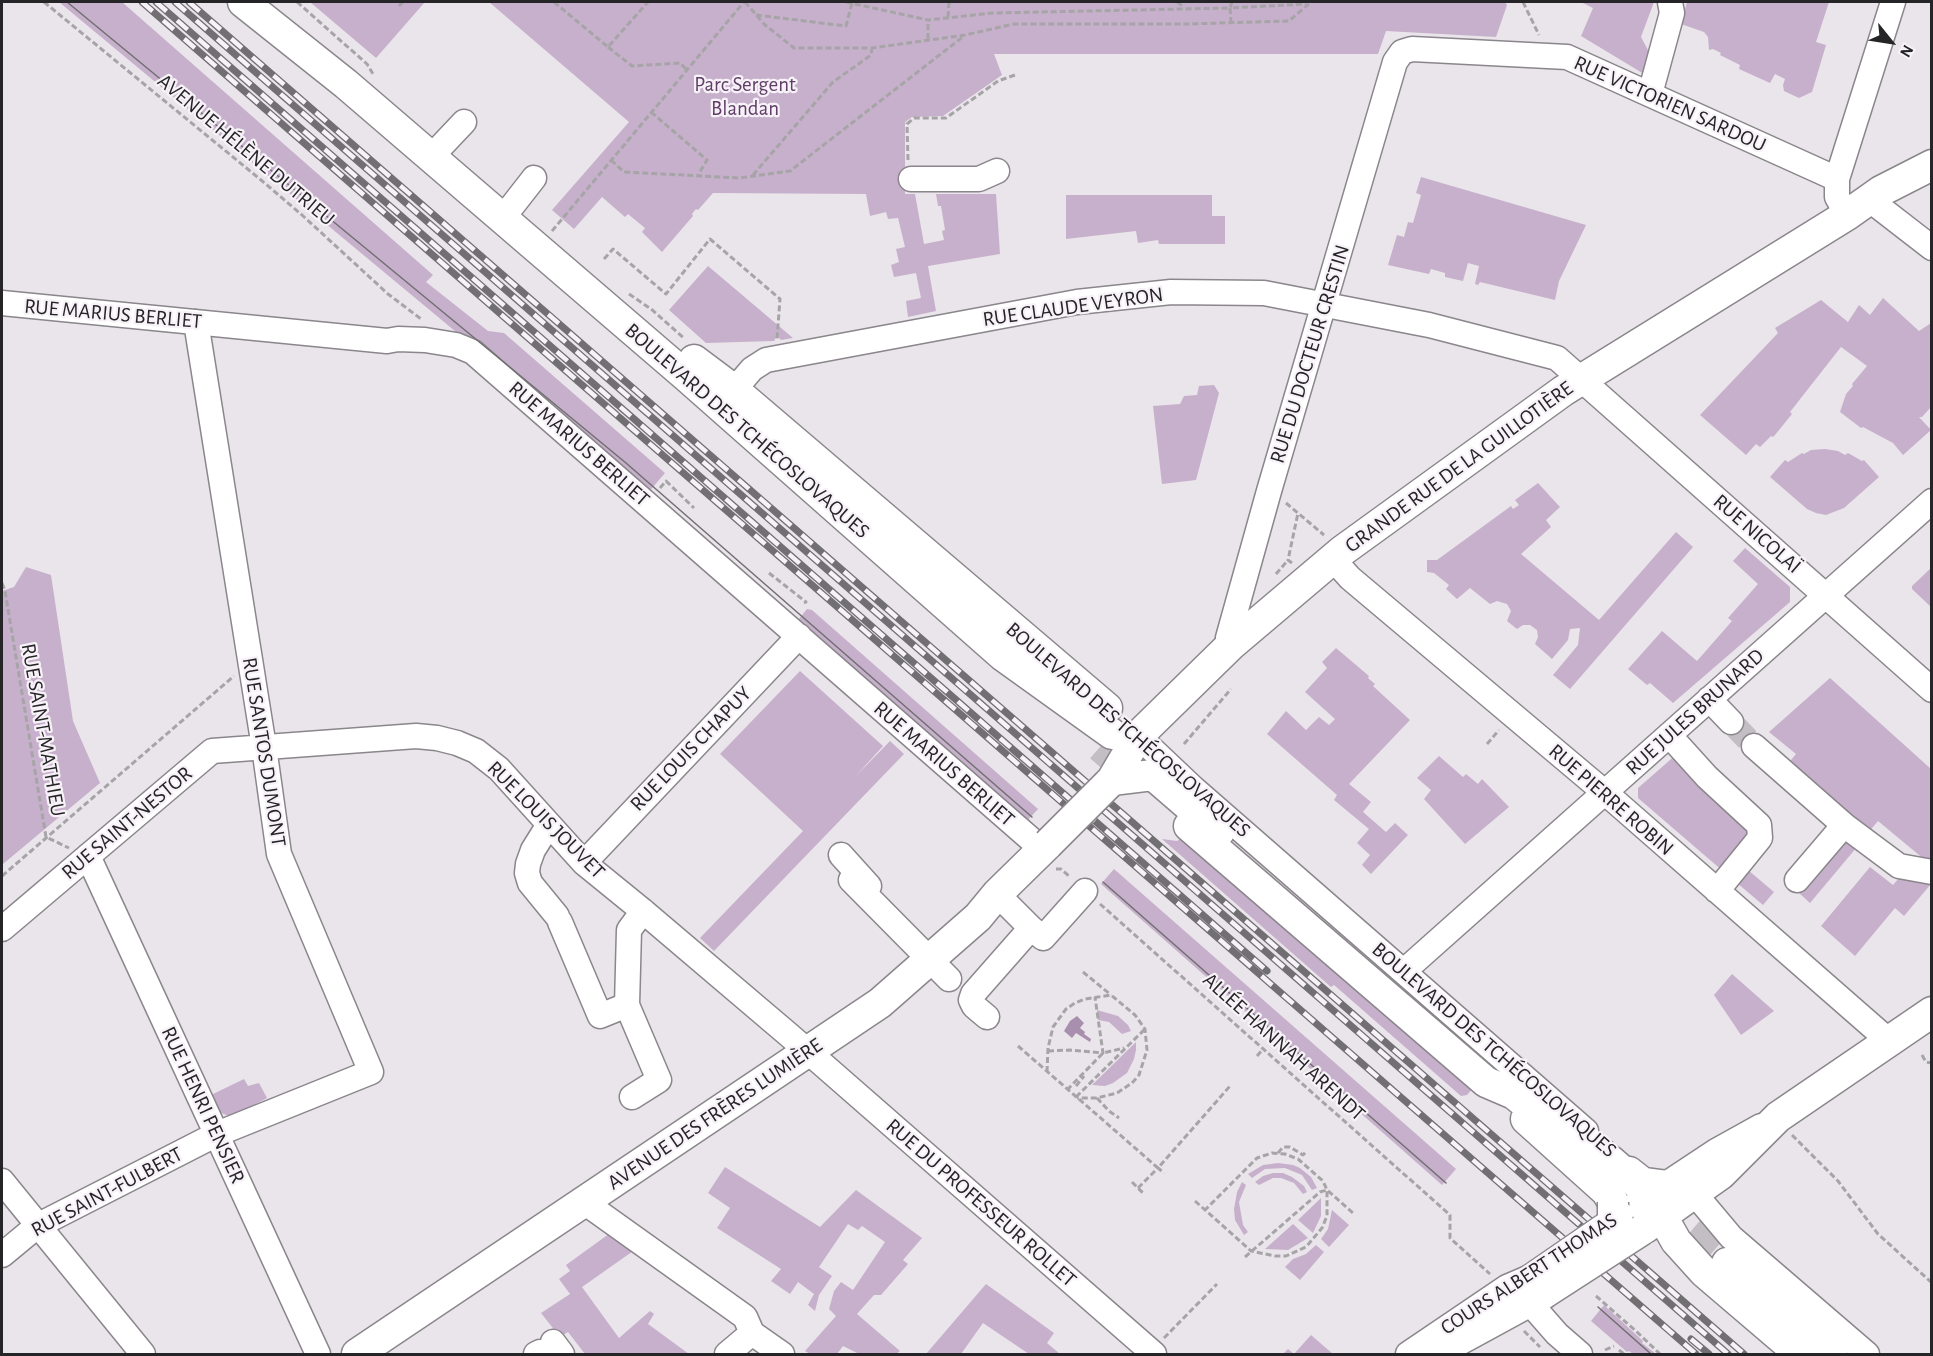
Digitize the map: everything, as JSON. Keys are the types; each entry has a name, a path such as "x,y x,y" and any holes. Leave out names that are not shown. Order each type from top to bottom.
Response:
{"main road":[{"name":"BOULEVARD DES TCHÉCOSLOVAQUES","path":"243,2 346,84 578,285 661,335 1002,654 1117,739"},
{"name":"BOULEVARD DES TCHÉCOSLOVAQUES","path":"266,2 346,84"},
{"name":"GRANDE RUE DE LA GUILLOTIÈRE","path":"1040,851 1110,782 1117,739 1231,645 1331,549 1563,391 1881,191 1932,165"},
{"name":"BOULEVARD DES TCHÉCOSLOVAQUES","path":"723,394 1117,739"},
{"path":"1110,782 1153,775 1486,1070 1606,1191 1649,1214 1704,1272 1800,1354"},
{"path":"1189,826 1486,1070"},
{"name":"AVENUE DES FRÈRES LUMIÈRE","path":"357,1354 938,964 997,894 1040,851"},
{"path":"1472,1354 1649,1214 1721,1174 1778,1117 1932,1012"},
{"path":"1727,1263 1832,1354"},
{"name":"COURS ALBERT THOMAS","path":"1433,1354 1540,1300"}],"street":[{"path":"1650,94 1672,13 1670,2"},
{"path":"1893,2 1837,179 1837,197 1932,248"},
{"name":"RUE VICTORIEN SARDOU","path":"1395,62 1402,52 1412,49 1567,57 1837,179"},
{"name":"RUE DU DOCTEUR CRESTIN","path":"1231,645 1228,638 1241,589 1395,62"},
{"path":"430,158 464,122"},
{"path":"911,179 979,179 997,171"},
{"path":"502,219 534,178"},
{"name":"RUE CLAUDE VEYRON","path":"723,394 766,360 1077,302 1171,292 1264,292 1429,325 1553,355 1582,380"},
{"name":"RUE MARIUS BERLIET","path":"2,303 387,341 398,339 456,345 473,352 799,636 1040,851"},
{"name":"RUE SANTOS DUMONT","path":"196,322 251,661 279,854 371,1072 217,1134"},
{"name":"RUE NICOLAÏ","path":"1582,380 1932,690"},
{"name":"RUE JULES BRUNARD","path":"1404,970 1932,501"},
{"name":"RUE PIERRE ROBIN","path":"1331,549 1350,578 1605,793 1889,1041"},
{"name":"RUE LOUIS CHAPUY","path":"584,863 799,636"},
{"path":"1709,699 1731,722"},
{"path":"1669,735 1707,777 1759,825 1760,838 1717,891"},
{"name":"RUE LOUIS JOUVET","path":"264,747 416,736 448,740 476,752 492,763 513,784 548,826 584,863 808,1051"},
{"name":"BOULEVARD DES TCHÉCOSLOVAQUES","path":"1117,739 1193,788 1644,1180 1649,1214"},
{"path":"1754,746 1844,825 1899,866 1932,872"},
{"name":"RUE SAINT-NESTOR","path":"2,929 212,751 264,747"},
{"path":"1797,880 1844,825"},
{"path":"548,826 533,850 528,864 527,873 530,884 558,919 600,1016 627,1005"},
{"path":"840,855 938,964"},
{"name":"RUE HENRI PENSIER","path":"88,856 318,1354"},
{"path":"851,880 938,964"},
{"path":"997,894 1043,938 1085,891"},
{"path":"632,1096 659,1080 627,1005 629,930 643,911"},
{"path":"987,1017 974,1006 971,1000 973,994 1031,928"},
{"name":"RUE DU PROFESSEUR ROLLET","path":"808,1051 1152,1353"},
{"name":"RUE SAINT-FULBERT","path":"2,1255 37,1226 217,1134"},
{"path":"2,1182 143,1354"},
{"path":"584,1202 745,1317 752,1333 782,1354"},
{"path":"1649,1214 1731,1237 1867,1354"},
{"name":"COURS ALBERT THOMAS","path":"1408,1354 1507,1287 1540,1300 1649,1214"},
{"path":"1540,1300 1557,1334 1580,1354"},
{"path":"727,1354 752,1333"}],"path":[{"name":"AVENUE HÉLÈNE DUTRIEU","path":"44,2 261,180 426,325"},
{"path":"399,6 403,2"},
{"path":"554,2 632,66 680,63 687,70"},
{"path":"608,47 648,2"},
{"path":"547,237 744,2 794,48 872,48 965,35 1014,24 1289,21 1310,3"},
{"path":"846,2 928,20 992,13 1230,8 1310,3"},
{"path":"756,15 846,26 852,3 858,2"},
{"path":"948,17 949,2"},
{"path":"1177,2 1185,8"},
{"path":"1231,23 1232,2"},
{"path":"1523,2 1541,40"},
{"path":"1051,22 1052,12"},
{"path":"928,20 928,39"},
{"path":"611,160 624,172 740,178 790,171 965,35"},
{"path":"752,176 833,82 871,55 872,48"},
{"path":"911,179 908,174 907,124 914,118 946,118 998,81 1016,75"},
{"path":"651,112 706,160 698,176"},
{"path":"604,259 613,249 666,294 710,239 780,299 777,337"},
{"path":"657,491 666,481 694,508"},
{"path":"1282,499 1331,549"},
{"path":"1298,513 1288,560 1298,569"},
{"path":"769,573 806,602 804,603"},
{"name":"RUE SAINT-MATHIEU","path":"2,584 46,837 88,856"},
{"path":"2,876 251,661"},
{"path":"1184,744 1231,689"},
{"path":"1487,744 1502,726"},
{"name":"ALLÉE HANNAH ARENDT","path":"1040,851 1040,870 1061,869 1450,1215 1450,1238 1489,1272 1494,1280"},
{"path":"1076,1098 1108,1096 1125,1089 1139,1075 1147,1050 1145,1029 1135,1015 1083,972"},
{"path":"1047,1072 1048,1051 1053,1027 1058,1017 1075,1003 1111,995"},
{"path":"1095,997 1102,1053"},
{"path":"1076,1098 1145,1029"},
{"path":"1018,1046 1164,1173"},
{"path":"1048,1051 1070,1050 1102,1053 1126,1047"},
{"path":"1257,1056 1263,1049"},
{"path":"1067,1090 1102,1053"},
{"path":"1922,1056 1926,1062 1932,1063"},
{"path":"1076,1086 1084,1076"},
{"path":"1138,1188 1230,1086"},
{"path":"1097,1098 1119,1118"},
{"path":"1778,1117 1801,1146 1838,1181 1878,1234 1932,1283"},
{"path":"1278,1153 1283,1147 1290,1147 1303,1155 1306,1152"},
{"path":"1195,1201 1205,1210 1251,1251 1286,1256 1306,1247 1322,1228 1327,1216 1327,1190 1323,1181 1298,1159 1272,1153 1257,1158 1205,1210"},
{"path":"1132,1182 1143,1192"},
{"path":"1327,1190 1353,1213"},
{"path":"1245,1257 1320,1192 1327,1190"},
{"path":"1152,1353 1217,1284"},
{"path":"1596,1296 1660,1354"},
{"path":"1605,1350 1614,1346"},
{"path":"1619,1350 1624,1354"}],"green space":[{"path":"59,2 122,2 433,275 426,282 488,331 504,333 665,473 647,494 639,484"},
{"path":"310,2 425,2 376,58"},
{"name":"Parc Sergent Blandan","path":"489,2 1505,2 1507,5 1496,37 1386,31 1378,54 994,54 1002,75 943,116 912,117 905,122 905,194 915,194 924,244 944,240 942,231 945,230 941,206 938,206 936,194 996,194 1000,254 928,266 936,311 908,317 906,301 921,298 916,273 894,277 891,265 899,262 896,249 905,247 898,218 888,219 886,212 870,216 866,194 713,193 698,210 696,209 693,216 662,252 642,232 645,228 628,214 625,217 602,197 574,229 552,210 629,122"},
{"path":"1581,2 1654,2 1641,37 1650,54 1644,74 1581,36 1593,8"},
{"path":"1687,2 1829,2 1816,42 1826,45 1812,92 1799,98 1784,91 1785,79 1775,74 1770,83 1739,69 1740,65 1720,55 1721,53 1713,49 1709,50 1708,37 1704,32 1681,24"},
{"path":"1421,177 1586,225 1559,281 1555,300 1480,282 1478,285 1475,284 1479,266 1468,263 1463,281 1445,277 1445,273 1431,269 1429,274 1388,265 1397,235 1404,237 1408,222 1413,223 1421,195 1416,193"},
{"path":"1066,195 1212,195 1212,216 1225,216 1225,244 1159,244 1158,240 1138,243 1136,231 1066,239"},
{"path":"708,266 793,338 781,340 777,336 774,341 706,343 669,310"},
{"path":"1883,298 1919,331 1931,323 1931,407 1922,417 1919,417 1931,430 1903,455 1893,443 1861,428 1840,412 1846,394 1867,366 1841,347 1790,412 1792,414 1775,435 1760,447 1756,444 1746,455 1700,415 1778,333 1775,328 1821,300 1848,322 1859,305 1870,315"},
{"path":"1214,385 1219,393 1196,480 1162,484 1153,406 1180,404 1184,396 1197,395 1199,386"},
{"path":"1811,450 1838,451 1845,455 1848,453 1864,460 1879,477 1844,508 1826,515 1807,509 1770,477 1785,460 1788,462"},
{"path":"1538,483 1560,507 1546,520 1551,527 1521,554 1599,620 1676,532 1693,547 1570,689 1553,675 1578,645 1580,628 1570,629 1568,640 1552,659 1535,644 1538,637 1537,630 1530,625 1523,625 1517,629 1507,621 1511,611 1507,604 1497,601 1490,604 1470,588 1457,599 1446,589 1449,585 1434,573 1427,572 1427,560 1437,560 1511,506 1513,509 1519,505 1515,500"},
{"path":"1745,548 1790,587 1790,602 1673,703 1650,683 1647,685 1628,669 1662,631 1697,661 1732,621 1728,618 1758,584 1733,561"},
{"path":"26,567 51,575 73,721 100,783 3,864 2,591 14,587"},
{"path":"1931,568 1931,607 1912,589 1912,586"},
{"path":"807,609 812,610 1038,809 1028,820 1018,811 1016,812 798,620"},
{"path":"1336,648 1369,676 1368,678 1375,684 1373,686 1410,720 1349,784 1371,802 1363,812 1386,832 1395,823 1408,835 1371,874 1362,865 1370,855 1357,843 1369,829 1334,800 1337,795 1267,734 1286,711 1306,730 1319,717 1329,725 1335,719 1305,692 1327,668 1322,662"},
{"path":"800,671 883,746 855,777 890,741 904,754 714,951 700,938 803,831 720,754"},
{"path":"1830,678 1931,769 1931,865 1878,821 1867,834 1786,766 1796,754 1769,732"},
{"path":"1678,753 1753,833 1724,872 1638,798 1638,788"},
{"path":"1439,756 1463,777 1466,774 1478,784 1482,779 1509,807 1465,844 1424,799 1431,790 1417,778"},
{"path":"1184,837 1473,1088 1467,1095 1461,1096 1334,985 1331,987 1162,839 1177,841"},
{"path":"1844,837 1857,847 1810,903 1798,892"},
{"path":"1870,867 1893,885 1904,872 1931,884 1904,916 1895,908 1855,956 1821,926"},
{"path":"1114,869 1456,1169 1442,1185 1101,884"},
{"path":"1748,870 1774,892 1763,905 1737,883"},
{"path":"1732,974 1774,1011 1741,1035 1714,995"},
{"path":"1097,1010 1118,1016 1131,1031 1122,1034 1109,1022 1098,1020"},
{"path":"1136,1042 1134,1059 1127,1073 1105,1086 1092,1085"},
{"path":"244,1079 248,1086 259,1083 267,1098 231,1117 219,1112 211,1095"},
{"path":"1278,1163 1300,1168 1311,1177 1317,1188 1312,1190 1302,1175 1285,1168 1265,1169 1252,1178 1248,1174 1263,1165"},
{"path":"725,1167 820,1227 856,1190 922,1238 903,1260 908,1264 881,1295 874,1295 857,1314 900,1351 896,1354 859,1354 843,1346 837,1354 810,1354 805,1351 836,1316 829,1309 834,1291 841,1282 853,1290 885,1242 862,1226 858,1230 848,1224 819,1267 832,1276 819,1295 815,1311 808,1305 814,1294 798,1282 790,1294 771,1281 781,1269 717,1228 730,1208 708,1193"},
{"path":"1273,1173 1283,1173 1292,1177 1304,1186 1307,1192 1303,1194 1294,1183 1281,1178 1273,1178 1259,1185 1255,1182"},
{"path":"1242,1182 1246,1185 1239,1202 1243,1225 1248,1232 1244,1235 1235,1220 1234,1209 1237,1192"},
{"path":"1321,1198 1321,1216 1313,1233 1298,1220"},
{"path":"1332,1210 1349,1225 1329,1247 1321,1239 1328,1229"},
{"path":"1293,1224 1308,1238 1288,1250 1265,1249"},
{"path":"613,1231 636,1249 582,1287 619,1338 650,1311 654,1314 648,1324 689,1354 585,1354 568,1332 560,1337 541,1313 570,1294 559,1279 570,1271 566,1265"},
{"path":"1316,1245 1324,1252 1300,1280 1285,1267 1293,1259 1306,1254"},
{"path":"986,1284 1054,1333 1047,1343 1060,1354 1029,1354 983,1323 961,1354 926,1354"},
{"path":"1604,1305 1656,1354 1627,1352 1591,1321"},
{"path":"1311,1335 1333,1354 1294,1354"},
{"path":"1288,1349 1294,1354 1283,1354"}],"shaded area":[{"path":"1077,1016 1084,1023 1080,1028 1091,1039 1090,1042 1076,1033 1072,1038 1064,1031 1070,1021"}],"tunnel":[{"path":"1731,722 1754,746"},
{"path":"1100,747 1141,783"},
{"path":"1656,1203 1727,1263"}],"tram line":[{"path":"67,2 626,463 1032,817"},
{"path":"1103,882 1446,1183"},
{"path":"1598,1307 1651,1354"}],"railway":[{"path":"142,2 1696,1354"},
{"path":"156,2 1267,971"},
{"path":"175,2 1728,1354"},
{"path":"189,2 1744,1354"},
{"path":"1691,1339 1709,1354"}]}
